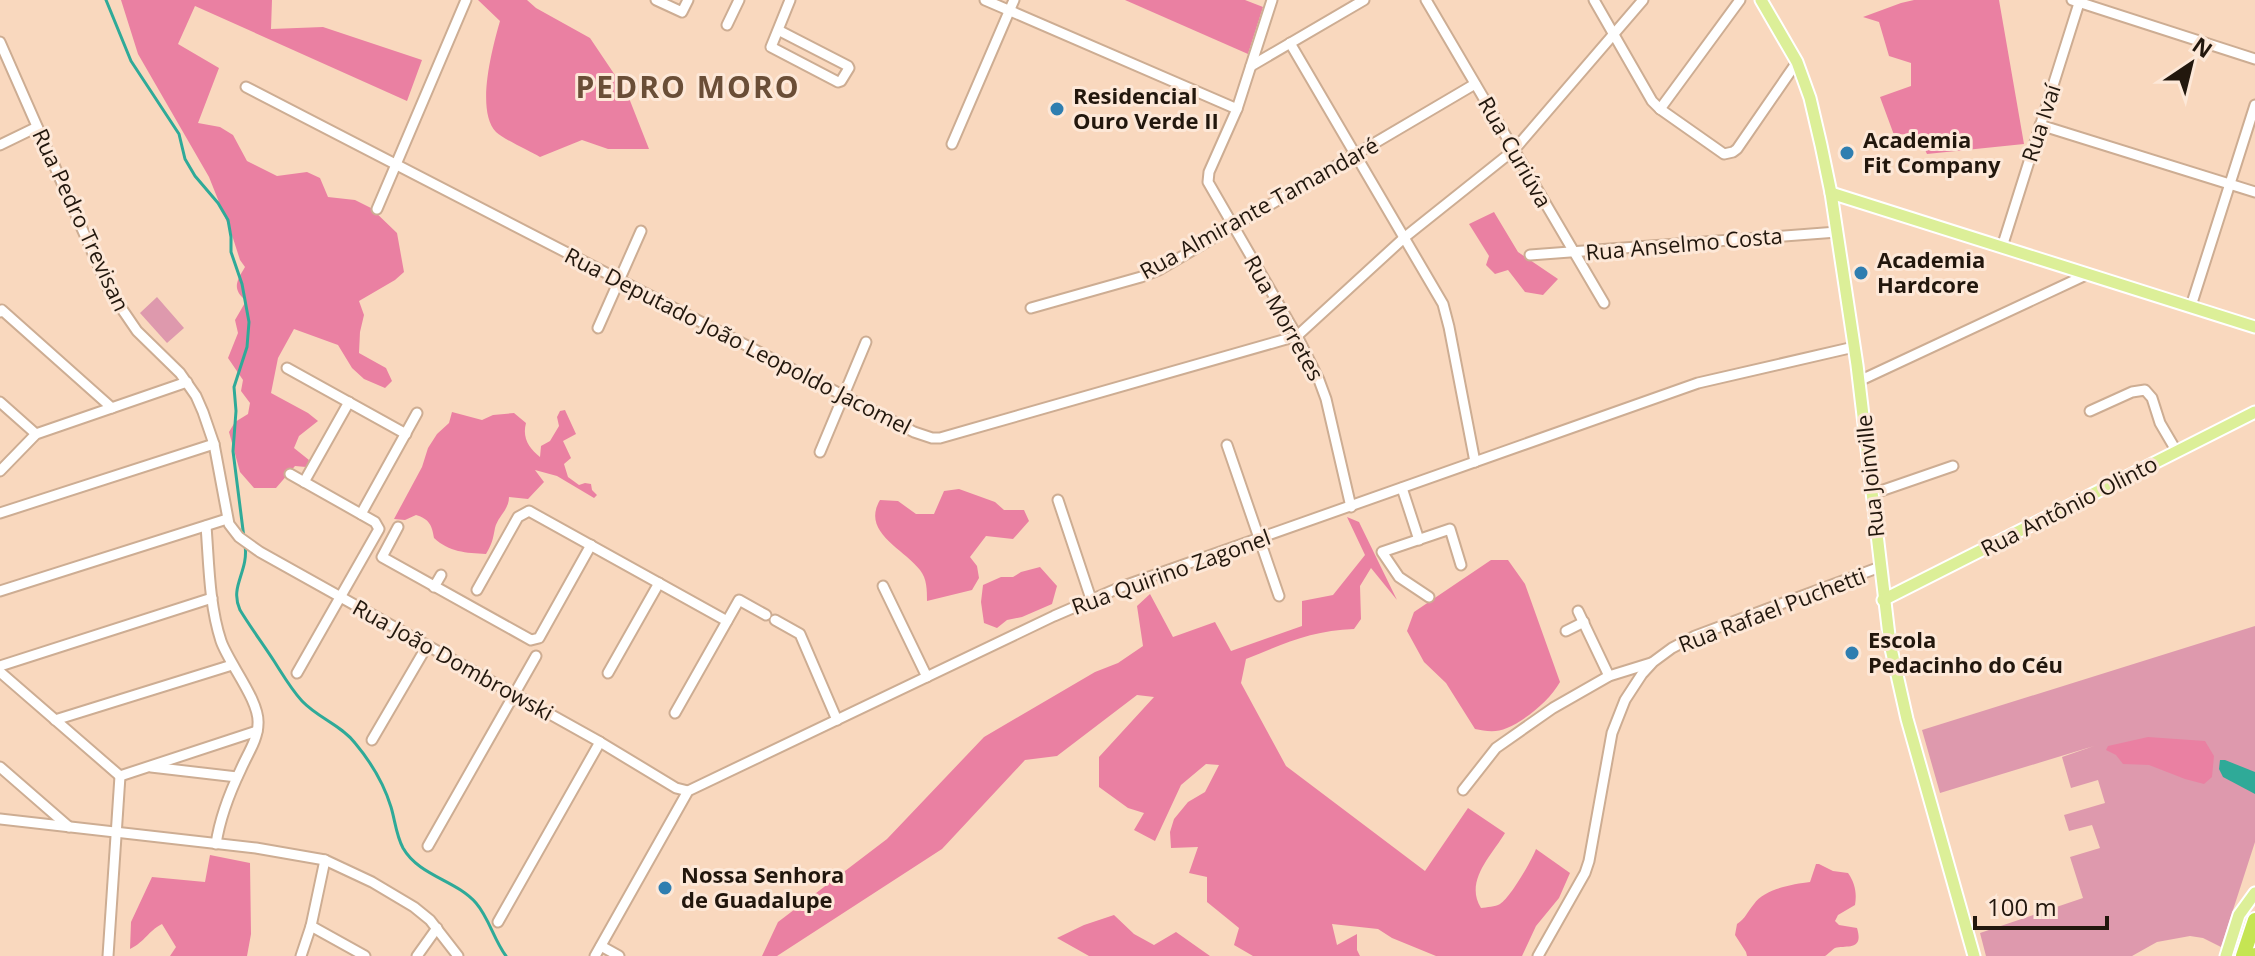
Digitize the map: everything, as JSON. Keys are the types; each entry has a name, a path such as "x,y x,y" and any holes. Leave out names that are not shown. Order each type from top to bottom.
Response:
{"highway":[{"path":"2243,956 2255,920"}],"main road":[{"name":"Rua Joinville","path":"1761,0 1797,62 1810,98 1831,193 1859,381 1890,644 1907,719 1974,956"},
{"path":"1831,193 2255,327"},
{"name":"Rua Antônio Olinto","path":"1883,600 2255,412"},
{"path":"2226,956 2239,915 2255,893"}],"street":[{"path":"377,209 466,0"},
{"path":"662,1 682,12 688,0"},
{"path":"727,25 739,0"},
{"path":"778,30 848,67 841,81 773,49 772,45 778,30 790,0"},
{"path":"985,0 1237,109 1272,0"},
{"path":"952,144 1014,0"},
{"path":"1251,66 1364,0"},
{"name":"Rua Curiúva","path":"1426,0 1604,303"},
{"path":"1594,0 1648,96 1660,109 1724,154 1733,152 1797,62"},
{"name":"Rua Deputado João Leopoldo Jacomel","path":"246,87 914,432 940,438 1297,336 1405,237 1514,150 1643,0"},
{"path":"1660,109 1740,0"},
{"path":"2077,1 2255,59"},
{"name":"Rua Ivaí","path":"2002,247 2077,1"},
{"name":"Rua Pedro Trevisan","path":"0,42 117,303 137,331 187,382 203,412 214,444 227,519"},
{"path":"1290,43 1438,292 1447,316 1475,462"},
{"name":"Rua Almirante Tamandaré","path":"1031,308 1149,274 1475,84"},
{"path":"2191,306 2255,105"},
{"name":"Rua Morretes","path":"1237,109 1209,172 1208,182 1319,380 1351,507"},
{"path":"2040,125 2255,192"},
{"path":"0,145 37,127"},
{"path":"598,328 641,231"},
{"name":"Rua Anselmo Costa","path":"1530,255 1837,232"},
{"path":"1859,381 2088,274"},
{"path":"1,311 112,408"},
{"path":"820,452 866,342"},
{"name":"Rua Quirino Zagonel","path":"688,791 1091,599 1698,383 1854,347"},
{"path":"287,368 406,434"},
{"path":"0,471 36,434 187,382"},
{"path":"2090,411 2132,392 2145,390 2152,398 2160,423 2177,452"},
{"path":"0,402 36,434"},
{"path":"304,482 349,402"},
{"path":"361,514 417,413"},
{"path":"0,513 214,444"},
{"path":"1227,445 1279,596"},
{"path":"1872,494 1953,466"},
{"path":"290,474 361,514 378,525 379,529 297,673"},
{"path":"1402,488 1419,540"},
{"path":"1058,500 1091,599"},
{"path":"477,590 518,517 525,512 533,513 727,621"},
{"path":"0,591 227,519"},
{"name":"Rua João Dombrowski","path":"227,519 239,537 253,548 600,742 676,788 688,791"},
{"path":"206,526 212,598 219,634 258,716 257,731 222,814 216,844"},
{"path":"398,527 382,557 534,640 539,638 591,545"},
{"path":"1429,597 1399,577 1382,552 1450,529 1461,565"},
{"name":"Rua Rafael Puchetti","path":"1538,956 1585,873 1612,733 1629,693 1653,662 1672,648 1709,630 1880,567"},
{"path":"434,587 441,575"},
{"path":"608,673 659,583"},
{"path":"883,586 927,677"},
{"path":"120,776 0,669 212,598"},
{"path":"675,713 739,600 800,634 837,720"},
{"path":"1578,611 1609,676"},
{"path":"1566,631 1584,622"},
{"path":"372,740 427,646"},
{"path":"428,846 536,656"},
{"path":"1463,790 1501,743 1570,696 1609,676 1653,662"},
{"path":"55,720 232,665"},
{"path":"120,776 257,731"},
{"path":"498,922 600,742"},
{"path":"0,767 69,827"},
{"path":"148,767 237,777"},
{"path":"108,956 120,776"},
{"path":"595,956 688,791"},
{"path":"0,819 256,848 325,860 392,893 424,915 458,956"},
{"path":"301,956 311,926 325,860"},
{"path":"311,926 365,956"},
{"path":"417,956 437,928"},
{"path":"601,946 619,956"}],"shaded area":[{"path":"121,0 272,0 271,29 323,27 422,60 407,101 195,6 178,44 219,68 198,123 220,127 233,135 247,161 277,176 307,172 320,178 328,197 355,200 371,208 397,233 404,272 359,301 364,315 359,353 386,368 392,381 385,388 364,379 352,368 338,345 294,329 278,358 271,393 318,421 299,436 294,448 309,460 306,467 295,466 276,488 254,488 240,472 229,432 235,422 248,414 250,403 241,391 243,380 228,358 238,333 235,320 246,301 237,285 245,267 209,177 138,54"},
{"path":"478,0 527,0 590,38 627,93 649,149 608,149 582,140 540,157 496,132 490,122 486,94 500,21"},
{"path":"1125,0 1245,0 1263,7 1248,54"},
{"path":"1914,0 1999,0 2024,144 1927,154 1917,133 1894,135 1880,97 1911,86 1911,63 1889,56 1879,22 1863,17"},
{"path":"1494,212 1518,252 1558,279 1543,295 1525,292 1508,270 1495,274 1486,265 1489,256 1469,224"},
{"path":"157,297 184,328 167,343 140,313"},
{"path":"565,410 576,434 563,441 571,458 564,464 568,477 579,485 591,484 597,495 594,498 557,476 535,470 544,482 528,499 509,497 486,554 446,546 434,538 424,518 416,515 405,520 394,519 422,467 428,448 449,423 452,412 482,420 493,415 514,413 526,423 527,442 540,457 541,446 550,441 559,426 557,417 560,411"},
{"path":"959,489 995,502 1004,510 1024,510 1029,521 1013,539 986,536 970,557 977,566 979,578 972,590 927,601 922,573 886,539 876,521 876,511 880,500 898,501 916,514 934,514 944,491"},
{"path":"1347,517 1359,522 1397,600 1371,568 1360,586 1361,619 1354,629 1312,635 1246,659 1241,683 1286,766 1425,871 1468,808 1505,833 1478,878 1477,898 1481,908 1496,906 1504,900 1536,849 1570,873 1559,898 1536,926 1522,956 1436,956 1378,929 1332,924 1337,945 1357,934 1360,956 1253,956 1234,945 1239,928 1207,902 1207,877 1189,873 1198,847 1171,848 1170,832 1174,819 1188,802 1205,792 1219,765 1206,764 1181,785 1155,841 1134,830 1144,813 1128,808 1099,787 1099,757 1154,697 1137,695 1057,756 1025,760 942,849 777,956 762,956 778,922 887,839 984,737 1143,646 1137,606 1150,594 1173,637 1215,622 1231,651 1302,626 1302,601 1333,595 1365,555"},
{"path":"1491,560 1508,560 1525,584 1560,682 1529,715 1499,731 1475,729 1446,683 1424,662 1407,631 1414,612"},
{"path":"1040,567 1057,586 1052,604 1007,620 997,628 984,623 981,602 983,585"},
{"path":"2255,626 2255,842 2221,947 2203,938 2190,936 2157,942 2132,956 1986,956 1980,933 2083,898 2070,857 2100,848 2092,825 2069,831 2064,815 2105,803 2098,780 2071,788 2062,757 2094,746 1940,793 1922,730"},
{"path":"2148,737 2205,741 2214,756 2212,777 2204,784 2149,765 2123,764 2116,755 2106,750 2108,746"},
{"path":"210,855 250,863 251,934 247,956 170,956 176,947 162,924 130,949 131,922 152,877 205,882"},
{"path":"1816,864 1848,873 1852,881 1856,892 1855,905 1838,915 1835,921 1839,925 1857,928 1859,935 1856,944 1835,948 1825,956 1747,956 1735,935 1737,924 1765,895 1787,886 1810,882"},
{"path":"1114,915 1134,934 1154,945 1176,932 1210,956 1089,956 1057,938"}],"water":[{"path":"2220,760 2255,772 2255,794 2223,777 2219,769"}],"waterway":[{"path":"106,0 131,61 179,134 185,159 228,220 231,252 242,284 249,322 247,347 234,387 233,451 244,538"},
{"path":"245,545 237,594 244,617 298,696 349,737 366,757 385,790 403,848 418,865 476,903 506,956"}],"place":[{"name":"Residencial Ouro Verde II","path":"1057,109"},
{"name":"Academia Fit Company","path":"1847,153"},
{"name":"Academia Hardcore","path":"1861,273"},
{"name":"Escola Pedacinho do Céu","path":"1852,653"},
{"name":"Nossa Senhora de Guadalupe","path":"665,888"}],"district":[{"name":"PEDRO MORO","path":"688,88"}]}
